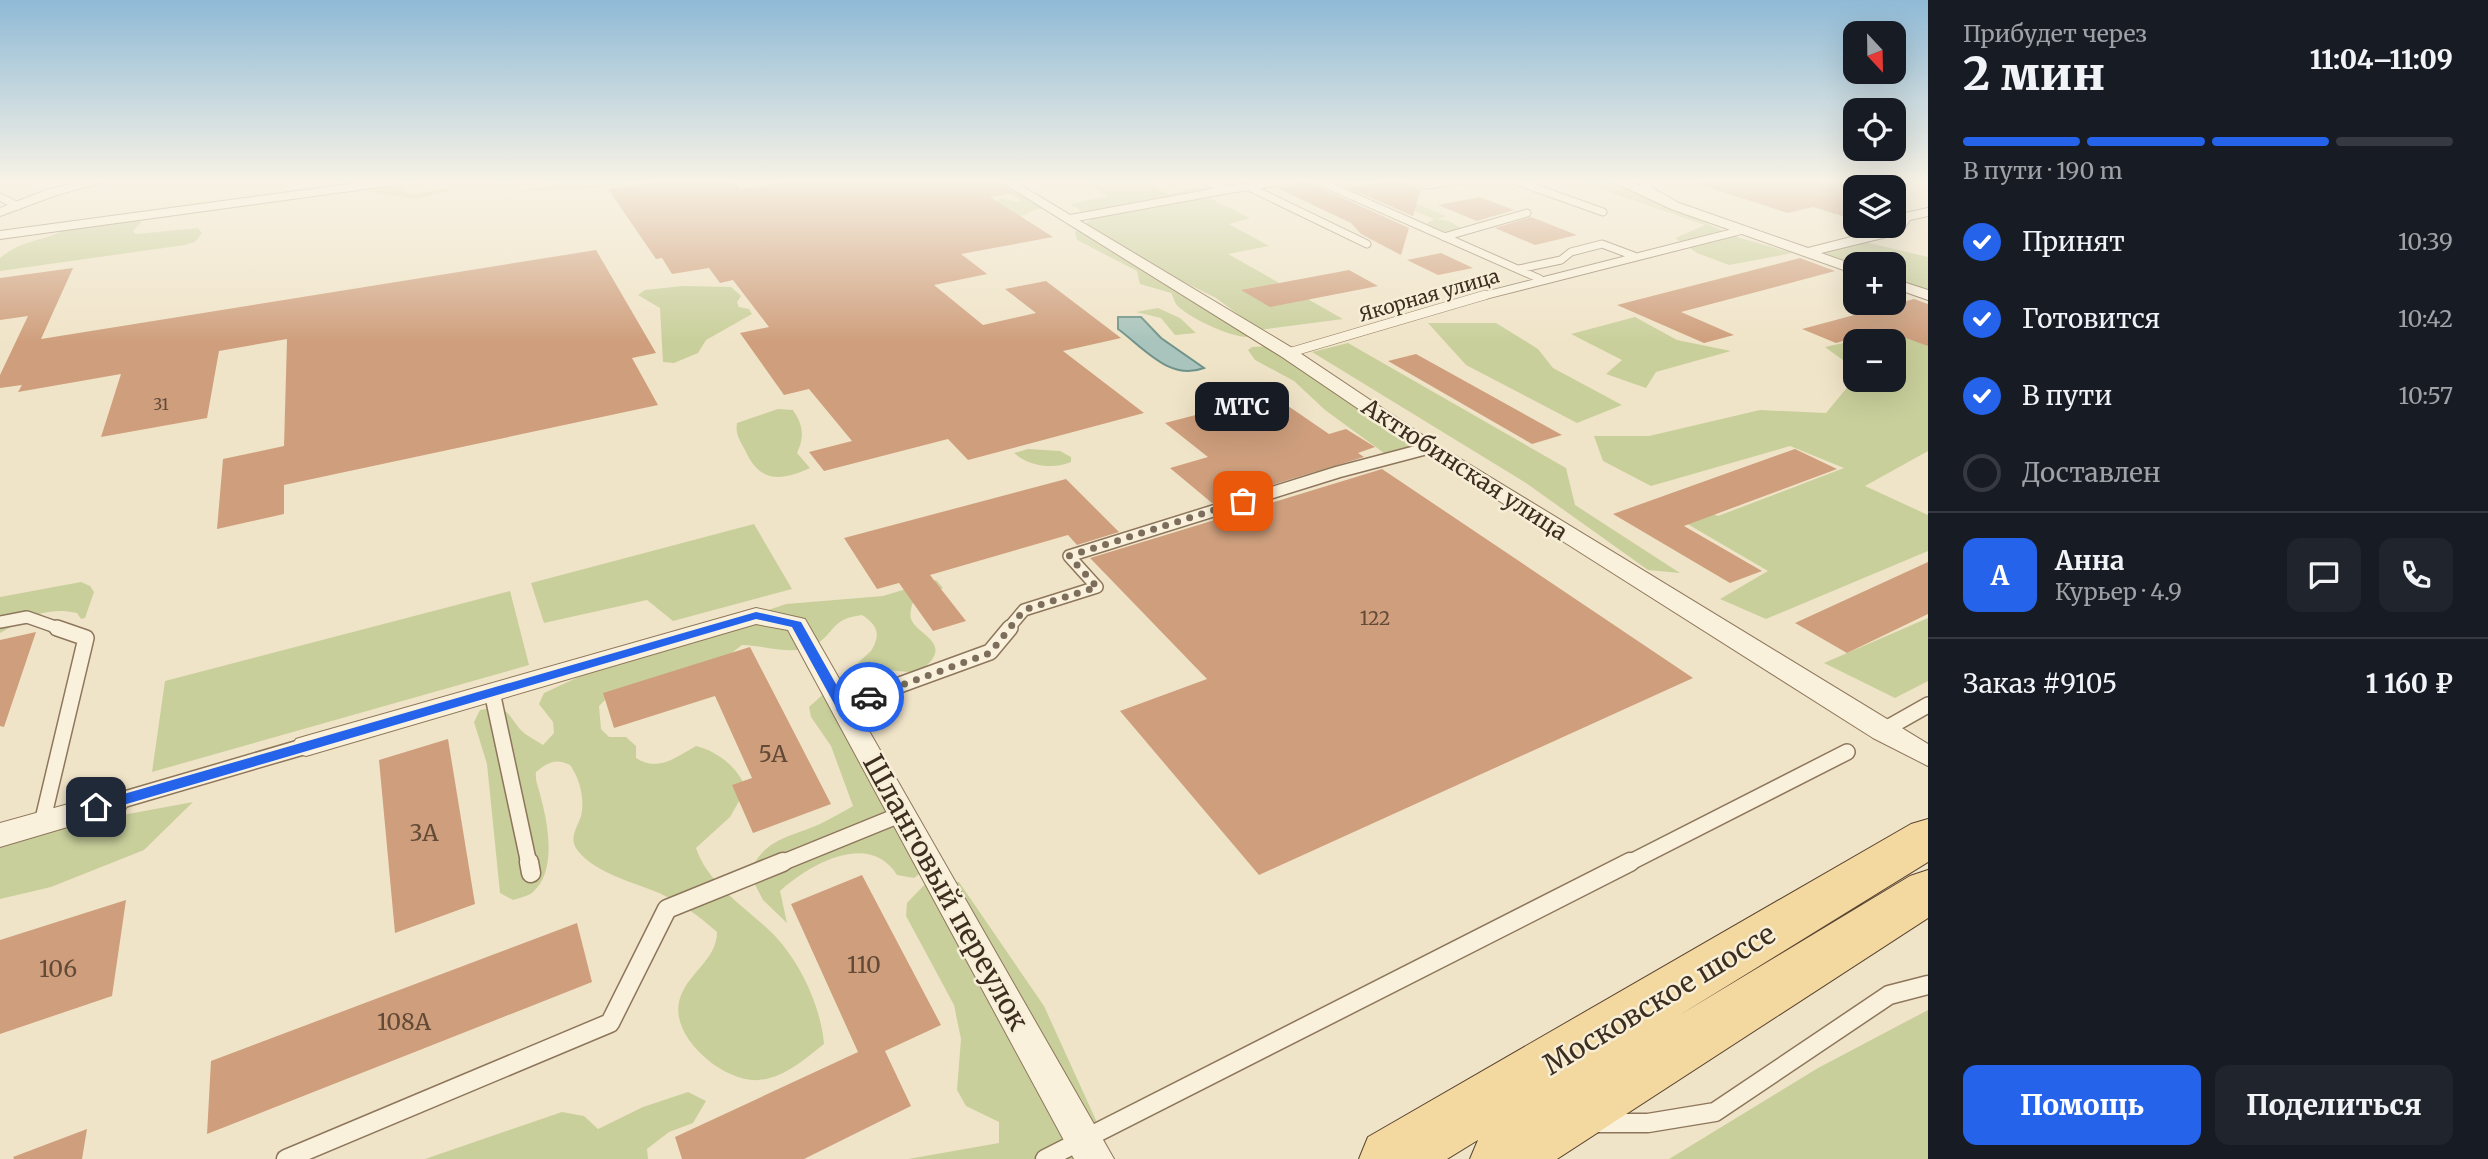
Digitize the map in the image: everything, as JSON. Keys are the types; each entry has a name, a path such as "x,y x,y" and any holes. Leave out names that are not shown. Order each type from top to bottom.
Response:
{"main road":[{"name":"Московское шоссе","path":"1390,1159 1928,838"},
{"name":"Московское шоссе","path":"1501,1159 1928,891"}],"street":[{"name":"Актюбинская улица","path":"1093,234 1288,353 1429,448 1882,731 1928,756"},
{"path":"1754,234 1843,266"},
{"path":"1807,253 1882,234"},
{"path":"1906,287 1928,295"},
{"name":"Шланговый переулок","path":"492,692 756,615 797,624 1090,1150"},
{"path":"306,746 492,692"},
{"path":"0,835 115,802"}],"lane":[{"path":"1346,234 1367,244"},
{"path":"1437,234 1540,279"},
{"path":"1444,237 1455,234"},
{"name":"Якорная улица","path":"1288,353 1540,279 1727,234"},
{"path":"1518,270 1561,260 1571,251 1602,244 1634,257"},
{"path":"842,706 990,653 1024,610 1097,587 1069,556 1338,472 1429,448"},
{"path":"0,622 27,617 86,638 43,823"},
{"path":"492,692 531,873"},
{"path":"1882,731 1928,705"},
{"path":"115,802 306,746"},
{"path":"1045,1159 1090,1150 1847,752"},
{"path":"286,1159 610,1023 667,909 902,814"},
{"path":"1558,1123 1648,1122 1715,1112 1889,995 1928,985"}],"green space":[{"path":"201,234 195,242 185,245 0,271 0,258 9,251 54,235"},
{"path":"1076,234 1247,234 1269,246 1228,254 1343,319 1259,330 1216,298 1158,269 1157,278 1204,309 1250,332 1249,337 1232,334 1189,315 1176,304 1171,293 1140,284 1137,271 1077,240"},
{"path":"1684,234 1731,234 1793,253 1729,265 1697,253 1675,238"},
{"path":"1865,242 1928,257 1928,290 1906,282 1906,252 1843,252 1843,261 1820,253"},
{"path":"683,286 731,287 741,296 737,302 739,307 749,309 752,314 706,340 698,353 674,363 663,362 660,308 638,295 645,290"},
{"path":"1158,308 1180,318 1196,333 1175,335 1161,318 1136,312"},
{"path":"1635,317 1677,340 1731,351 1656,372 1646,388 1606,374 1622,360 1571,334"},
{"path":"1428,323 1496,323 1538,349 1553,368 1622,405 1577,423 1466,365"},
{"path":"1928,329 1928,451 1865,486 1928,515 1928,551 1766,619 1720,599 1768,571 1660,508 1681,501 1718,516 1844,468 1790,446 1651,486 1603,461 1594,436 1649,436 1760,410 1826,413 1843,392 1906,392 1906,335"},
{"path":"1348,343 1566,468 1575,505 1680,573 1648,570 1526,483 1312,352"},
{"path":"1843,343 1843,360 1825,347"},
{"path":"1271,346 1428,442 1395,457 1384,453 1325,410 1294,381 1255,360 1248,350 1252,347"},
{"path":"778,409 793,410 796,415 802,436 797,453 810,468 780,477 764,473 757,468 737,434 737,423"},
{"path":"1028,449 1060,451 1071,457 1071,462 1057,466 1041,465 1014,453"},
{"path":"754,524 792,589 673,621 647,600 544,623 531,583"},
{"path":"936,580 943,588 912,604 911,613 915,626 933,643 935,654 931,661 912,672 884,670 875,679 873,699 859,713 927,868 914,878 897,875 885,862 871,855 855,853 839,856 807,871 780,891 787,923 763,900 749,873 763,852 772,845 853,806 831,746 811,717 809,707 871,651 877,635 875,627 862,615 838,623 820,641 805,649 787,650 742,645 699,678 609,696 599,706 601,729 609,737 626,737 636,746 636,758 659,764 696,746 712,752 733,767 743,781 746,789 730,817 696,848 718,884 781,943 807,984 818,1014 824,1044 802,1061 777,1076 759,1080 745,1079 717,1066 692,1044 683,1030 679,1002 687,983 712,951 717,932 675,901 595,866 578,851 574,838 581,816 582,796 570,765 552,762 536,772 549,847 541,883 531,893 513,900 500,893 487,764 474,722 480,710 504,710 522,731 543,745 554,733 553,722 539,704 544,693 598,668 786,604 883,596"},
{"path":"81,582 90,586 94,592 85,618 81,619 77,613 66,611 46,612 0,633 0,597"},
{"path":"510,591 529,665 152,772 165,681"},
{"path":"1928,618 1928,681 1895,698 1824,663"},
{"path":"193,802 144,850 51,887 0,899 0,848 74,824"},
{"path":"928,881 959,882 1044,1006 1110,1151 1105,1159 908,1159 999,1143 999,1122 966,1106 957,1090 961,1039 954,1005 906,916 907,903"},
{"path":"1928,1010 1928,1159 1669,1159 1818,1068"},
{"path":"688,1092 706,1101 693,1123 669,1132 647,1149 648,1159 425,1159 562,1112 584,1116 598,1129 643,1107"}],"water":[{"path":"1118,317 1141,317 1161,338 1204,368 1180,370 1158,361 1118,329"}],"building":[{"path":"639,234 1048,234 1053,237 961,254 987,274 934,285 983,325 1036,313 1005,289 1046,281 1121,338 1063,351 1144,413 968,460 948,439 824,471 809,452 852,441 809,389 784,395 740,333 769,327 733,280 720,283 709,268 672,274 662,258 656,259"},
{"path":"1361,234 1407,234 1401,255"},
{"path":"1509,234 1577,235 1535,245"},
{"path":"596,250 656,353 632,358 658,405 284,485 284,514 217,529 223,459 284,446 287,339 219,351 207,418 101,437 121,374 18,392 22,385 0,388 0,375 28,316 0,320 0,278 73,268 41,339"},
{"path":"1441,253 1473,268 1438,275 1407,260"},
{"path":"1800,258 1835,271 1681,312 1734,335 1704,343 1617,305"},
{"path":"1349,270 1378,286 1270,307 1241,290"},
{"path":"1914,299 1928,304 1928,346 1906,338 1906,329 1843,329 1843,341 1836,343 1802,329 1854,315 1906,315 1906,301"},
{"path":"1416,354 1562,435 1532,444 1388,361"},
{"path":"1272,395 1329,434 1346,429 1375,447 1358,453 1364,457 1212,503 1170,468 1208,457 1165,423"},
{"path":"1795,449 1837,469 1684,526 1762,571 1730,583 1613,514"},
{"path":"1382,469 1693,678 1259,875 1120,711 1207,679 1090,558"},
{"path":"1066,479 1119,532 1077,545 1068,535 930,575 966,621 933,631 899,583 877,589 844,538"},
{"path":"1928,562 1928,614 1847,653 1795,623"},
{"path":"36,632 4,727 0,726 0,640"},
{"path":"750,647 831,804 753,833 732,785 752,778 715,696 614,728 603,693"},
{"path":"448,739 475,904 395,933 379,760"},
{"path":"862,875 941,1025 885,1051 911,1106 804,1159 682,1159 675,1137 858,1052 791,904"},
{"path":"126,900 112,996 0,1034 0,940"},
{"path":"577,923 592,982 207,1134 211,1061"},
{"path":"87,1129 82,1159 13,1157"}],"way so far":[{"path":"869,697 990,653 1024,610 1097,587 1069,556 1243,501"}],"place":[{"name":"МТС","path":"1243,501"}],"route":[{"path":"96,807 756,615 797,624 842,706 869,697"}]}
